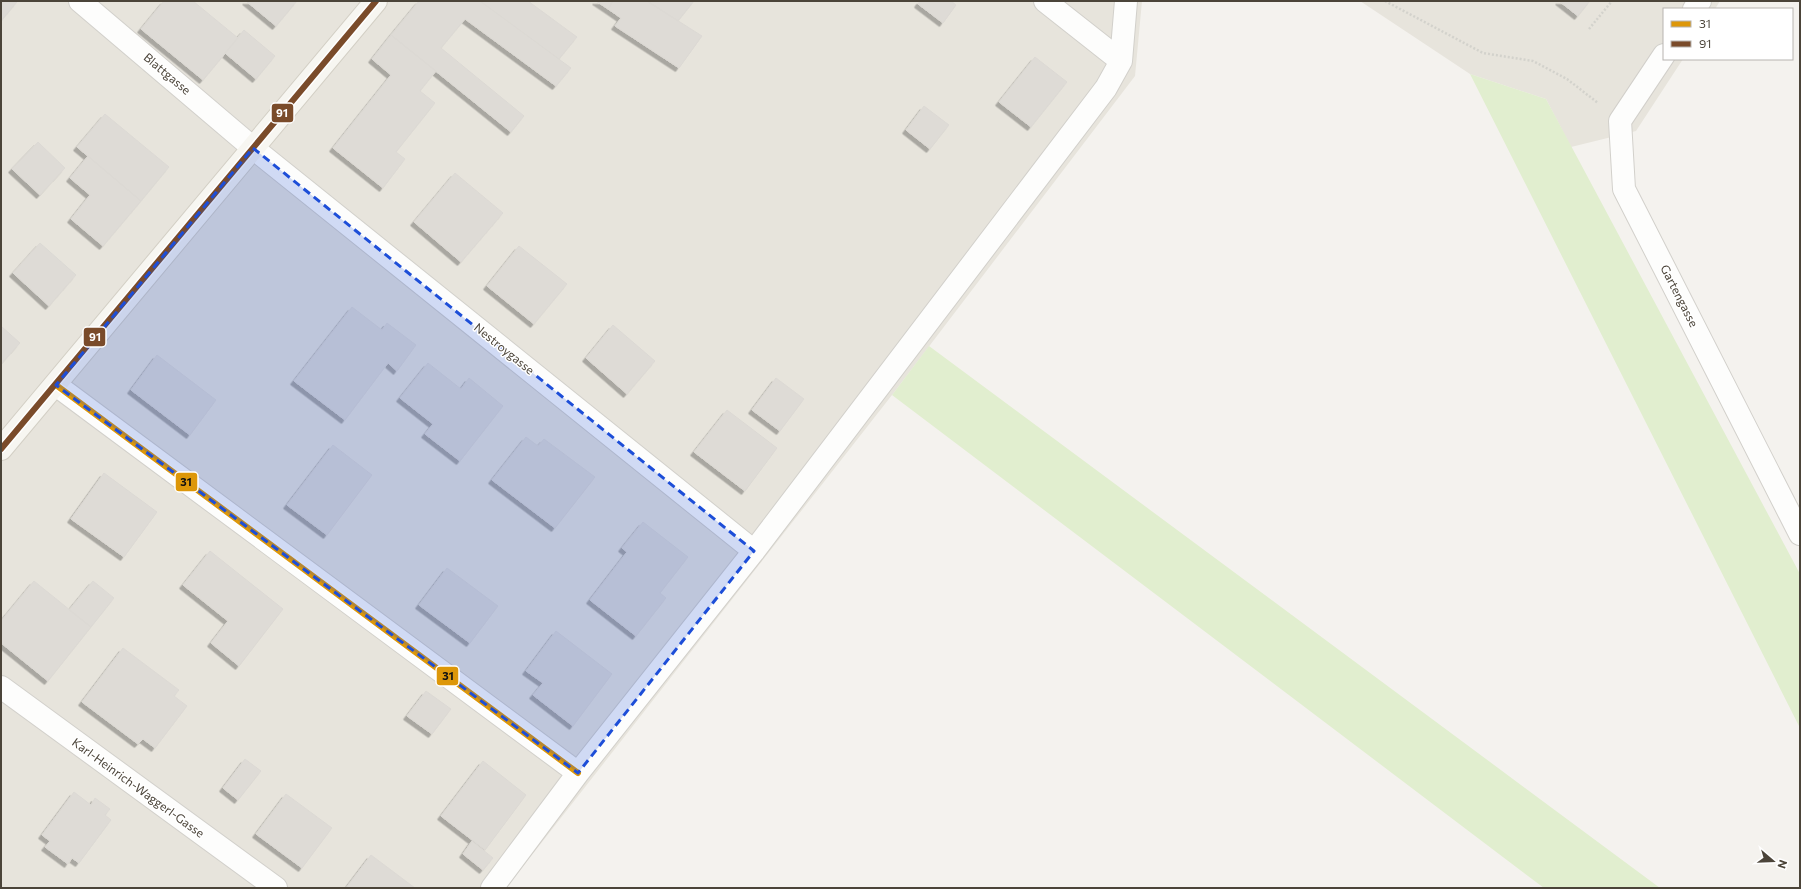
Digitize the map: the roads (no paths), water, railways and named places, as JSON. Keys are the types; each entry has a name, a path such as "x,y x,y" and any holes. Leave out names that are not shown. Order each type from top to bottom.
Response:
{"street":[{"name":"Blattgasse","path":"80,1 253,148"},
{"path":"1,449 376,1"},
{"path":"1045,1 1121,61"},
{"path":"492,888 578,773 754,551 1106,88 1121,61 1126,1"},
{"name":"Gartengasse","path":"1663,56 1620,121 1624,189 1800,534"},
{"name":"Nestroygasse","path":"253,148 754,551"},
{"path":"56,385 578,773"},
{"name":"Karl-Heinrich-Waggerl-Gasse","path":"1,687 276,888"}]}
